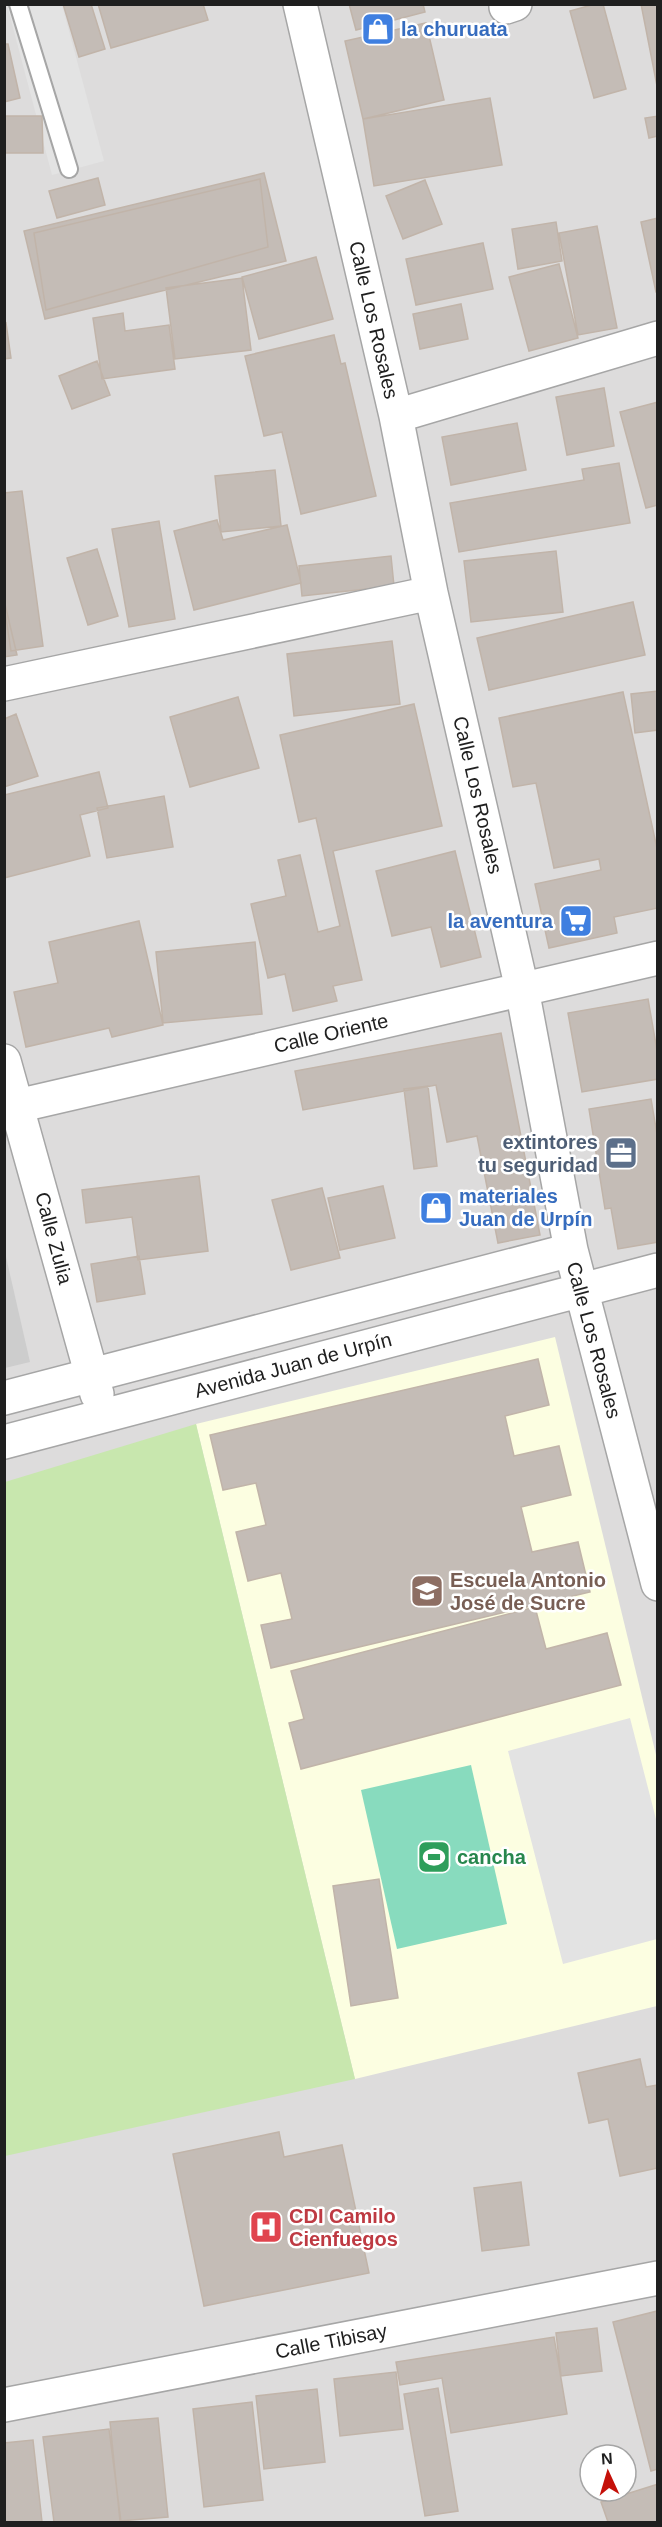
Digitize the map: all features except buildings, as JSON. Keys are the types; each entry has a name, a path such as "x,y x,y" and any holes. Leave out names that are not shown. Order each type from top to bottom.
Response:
{"street":[{"name":"Calle Los Rosales","path":"300,4 396,416 431,593 522,989 571,1250 657,1584"},
{"path":"396,416 657,338"},
{"path":"4,684 431,593"},
{"name":"Calle Oriente","path":"12,1108 657,958"},
{"name":"Calle Zulia","path":"4,1061 12,1108 103,1416"},
{"name":"Avenida Juan de Urpín","path":"4,1398 571,1250"},
{"name":"Avenida Juan de Urpín","path":"4,1442 581,1288 657,1270"},
{"name":"Calle Tibisay","path":"4,2405 657,2278"}],"lane":[{"path":"18,4 69,169"}],"shaded area":[{"path":"5,5 657,5 657,2522 5,2522"},
{"path":"7,5 62,5 104,161 52,175"},
{"path":"4,1248 30,1362 5,1368 4,1368"},
{"name":"Escuela Antonio José de Sucre","path":"555,1337 657,1759 657,2006 355,2079 196,1424"},
{"path":"630,1718 657,1823 657,1939 563,1964 508,1751"}],"green space":[{"path":"196,1424 355,2079 5,2156 5,1482"},
{"name":"cancha","path":"471,1765 507,1924 397,1949 361,1790"}],"place":[{"name":"la churuata","path":"378,29"},
{"name":"la aventura","path":"576,921"},
{"name":"extintores tu seguridad","path":"621,1153"},
{"name":"materiales Juan de Urpín","path":"436,1208"},
{"name":"Escuela Antonio José de Sucre","path":"427,1591"},
{"name":"cancha","path":"434,1857"},
{"name":"CDI Camilo Cienfuegos","path":"266,2227"}]}
